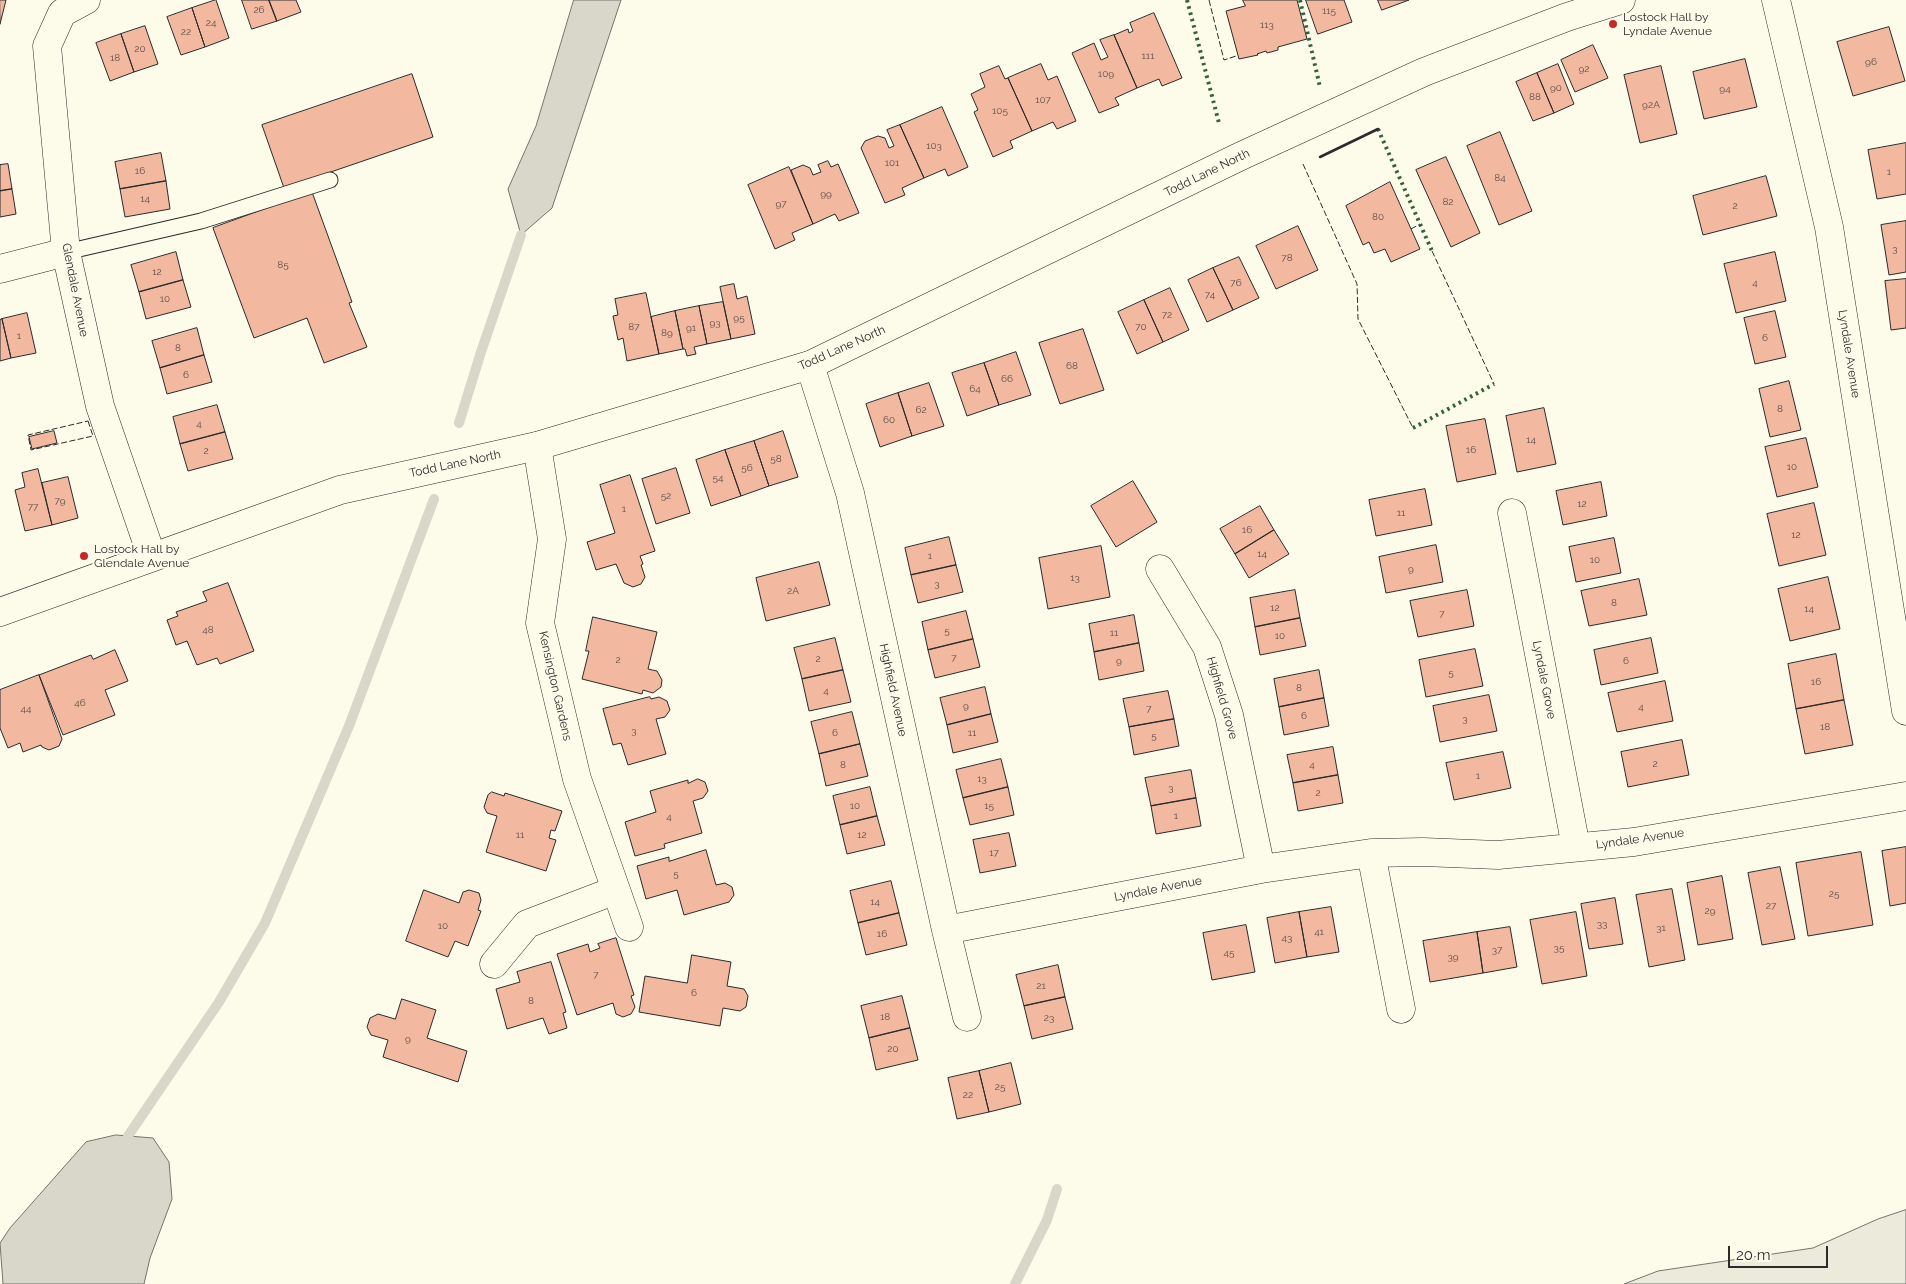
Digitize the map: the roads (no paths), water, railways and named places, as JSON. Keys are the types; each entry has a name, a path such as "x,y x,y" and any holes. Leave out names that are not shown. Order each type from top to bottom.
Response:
{"street":[{"name":"Glendale Avenue","path":"86,0 62,14 47,46 66,252 100,406 152,557"},
{"name":"Todd Lane North","path":"0,612 340,490 537,446 810,365 1241,156 1415,76 1567,17 1621,0"},
{"name":"Lyndale Avenue","path":"1776,0 1829,227 1906,711"},
{"path":"0,269 66,252"},
{"name":"Highfield Avenue","path":"810,365 850,493 946,930 967,1017"},
{"name":"Kensington Gardens","path":"537,446 552,539 540,623 577,779 629,927"},
{"name":"Lyndale Grove","path":"1512,513 1576,847"},
{"name":"Highfield Grove","path":"1160,569 1206,647 1229,715 1260,869"},
{"name":"Lyndale Avenue","path":"946,930 1260,869 1371,853 1423,852 1498,855 1634,842 1906,796"},
{"path":"1371,853 1401,1009"},
{"path":"494,964 527,924 616,890"}],"lane":[{"path":"66,252 201,222 330,180"}],"waterway":[{"path":"459,423 521,235"},
{"path":"128,1136 219,1002 265,923 349,726 434,499"},
{"path":"1015,1284 1047,1220 1057,1189"}],"place":[{"name":"Lostock Hall by Lyndale Avenue","path":"1613,24"},
{"name":"Lostock Hall by Glendale Avenue","path":"84,556"}]}
